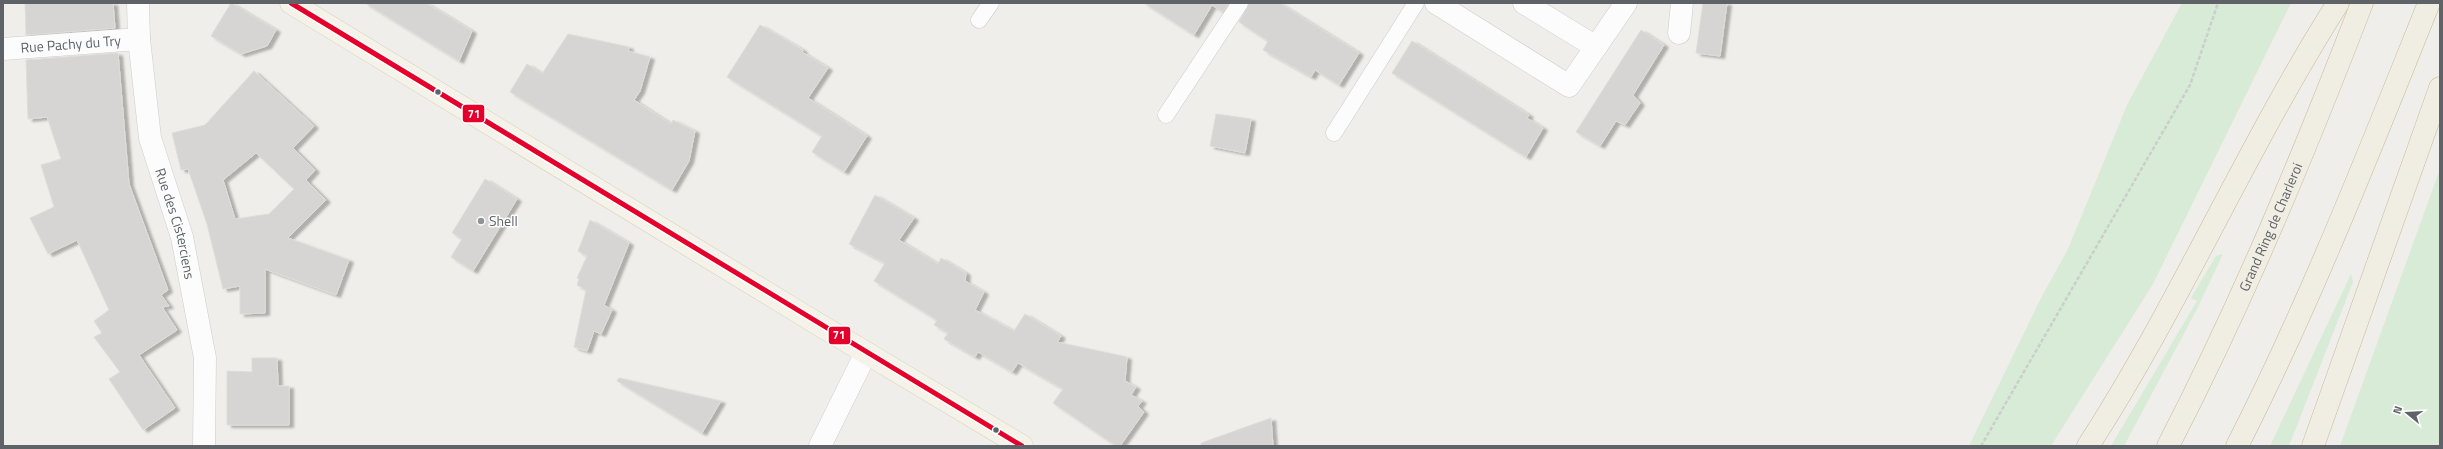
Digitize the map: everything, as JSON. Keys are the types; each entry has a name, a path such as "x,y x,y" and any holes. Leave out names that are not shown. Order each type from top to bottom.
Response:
{"highway":[{"path":"2088,446 2197,259 2308,50 2338,3"},
{"name":"Grand Ring de Charleroi","path":"2168,446 2211,363 2309,142 2362,3"},
{"path":"2237,446 2264,392 2366,161 2429,3"},
{"path":"2313,446 2440,88"}],"main road":[{"path":"290,3 866,353 1022,446"}],"street":[{"name":"Rue des Cisterciens","path":"138,3 139,39 150,138 182,237 205,358 204,446"},
{"path":"1438,3 1569,86 1626,3"},
{"path":"1524,3 1596,47"},
{"path":"1679,33 1682,3"},
{"name":"Rue Pachy du Try","path":"3,49 139,39"},
{"path":"820,446 866,353"}],"lane":[{"path":"979,20 991,3"},
{"path":"1166,115 1240,3"},
{"path":"1334,133 1416,3"}],"path":[{"path":"1981,446 2190,85 2218,3"}],"green space":[{"path":"2182,3 2291,3 2153,284 2051,446 1969,446 2041,298 2068,249 2127,105"},
{"path":"2440,169 2440,446 2340,446"},
{"path":"2223,254 2197,309 2124,446 2111,446 2197,301 2191,298 2216,256"},
{"path":"2351,274 2353,282 2289,446 2270,446"}],"building":[{"path":"25,3 113,3 115,28 26,35"},
{"path":"231,3 276,30 267,46 241,54 211,36"},
{"path":"365,3 426,3 472,31 459,61"},
{"path":"1144,3 1229,3 1223,12 1212,5 1194,35"},
{"path":"1249,3 1279,3 1359,53 1339,85 1315,70 1311,77 1263,50 1268,41 1239,22"},
{"path":"1703,3 1727,3 1720,56 1696,53"},
{"path":"760,25 803,50 802,52 828,68 808,98 867,136 844,172 812,152 822,136 727,77"},
{"path":"1641,30 1664,45 1633,95 1640,103 1625,125 1616,121 1600,146 1576,132"},
{"path":"568,34 629,47 628,51 650,57 640,91 634,100 671,124 673,120 695,131 689,161 672,190 510,92 527,64 542,74"},
{"path":"1412,41 1529,115 1527,118 1543,128 1526,157 1392,73"},
{"path":"118,53 129,184 168,290 161,295 169,306 162,307 177,330 139,355 175,408 143,430 109,379 120,372 94,337 102,333 94,321 109,310 77,240 48,254 30,218 54,207 41,165 61,159 47,117 28,119 26,60"},
{"path":"254,71 314,126 293,148 315,170 306,180 326,200 288,238 349,260 336,295 265,269 265,313 240,314 240,286 223,289 207,224 188,169 181,170 172,133 205,125","holes":["256,153 294,189 269,214 235,219 223,180"]},
{"path":"1216,114 1251,119 1245,153 1210,146"},
{"name":"Shell","path":"485,179 517,199 473,271 451,257 462,239 452,233"},
{"path":"875,195 914,218 899,240 938,264 941,258 966,273 965,281 984,292 975,310 1014,331 1025,314 1061,336 1057,342 1127,357 1125,381 1136,387 1131,395 1142,401 1138,406 1144,412 1120,446 1116,446 1053,403 1063,389 1018,363 1012,372 978,352 975,357 944,339 948,333 934,325 937,320 874,281 885,263 849,244"},
{"path":"590,220 629,243 604,305 612,310 601,334 594,331 587,351 574,347 586,290 577,285 579,279 577,278 587,256 578,251"},
{"path":"252,358 277,358 278,386 289,386 289,425 227,425 227,371 252,372"},
{"path":"619,378 721,401 702,433 617,381"},
{"path":"1271,418 1273,446 1201,446 1201,443"}],"transit line":[{"name":"71","path":"291,3 1022,446"}],"place":[{"name":"Shell","path":"481,221"}]}
